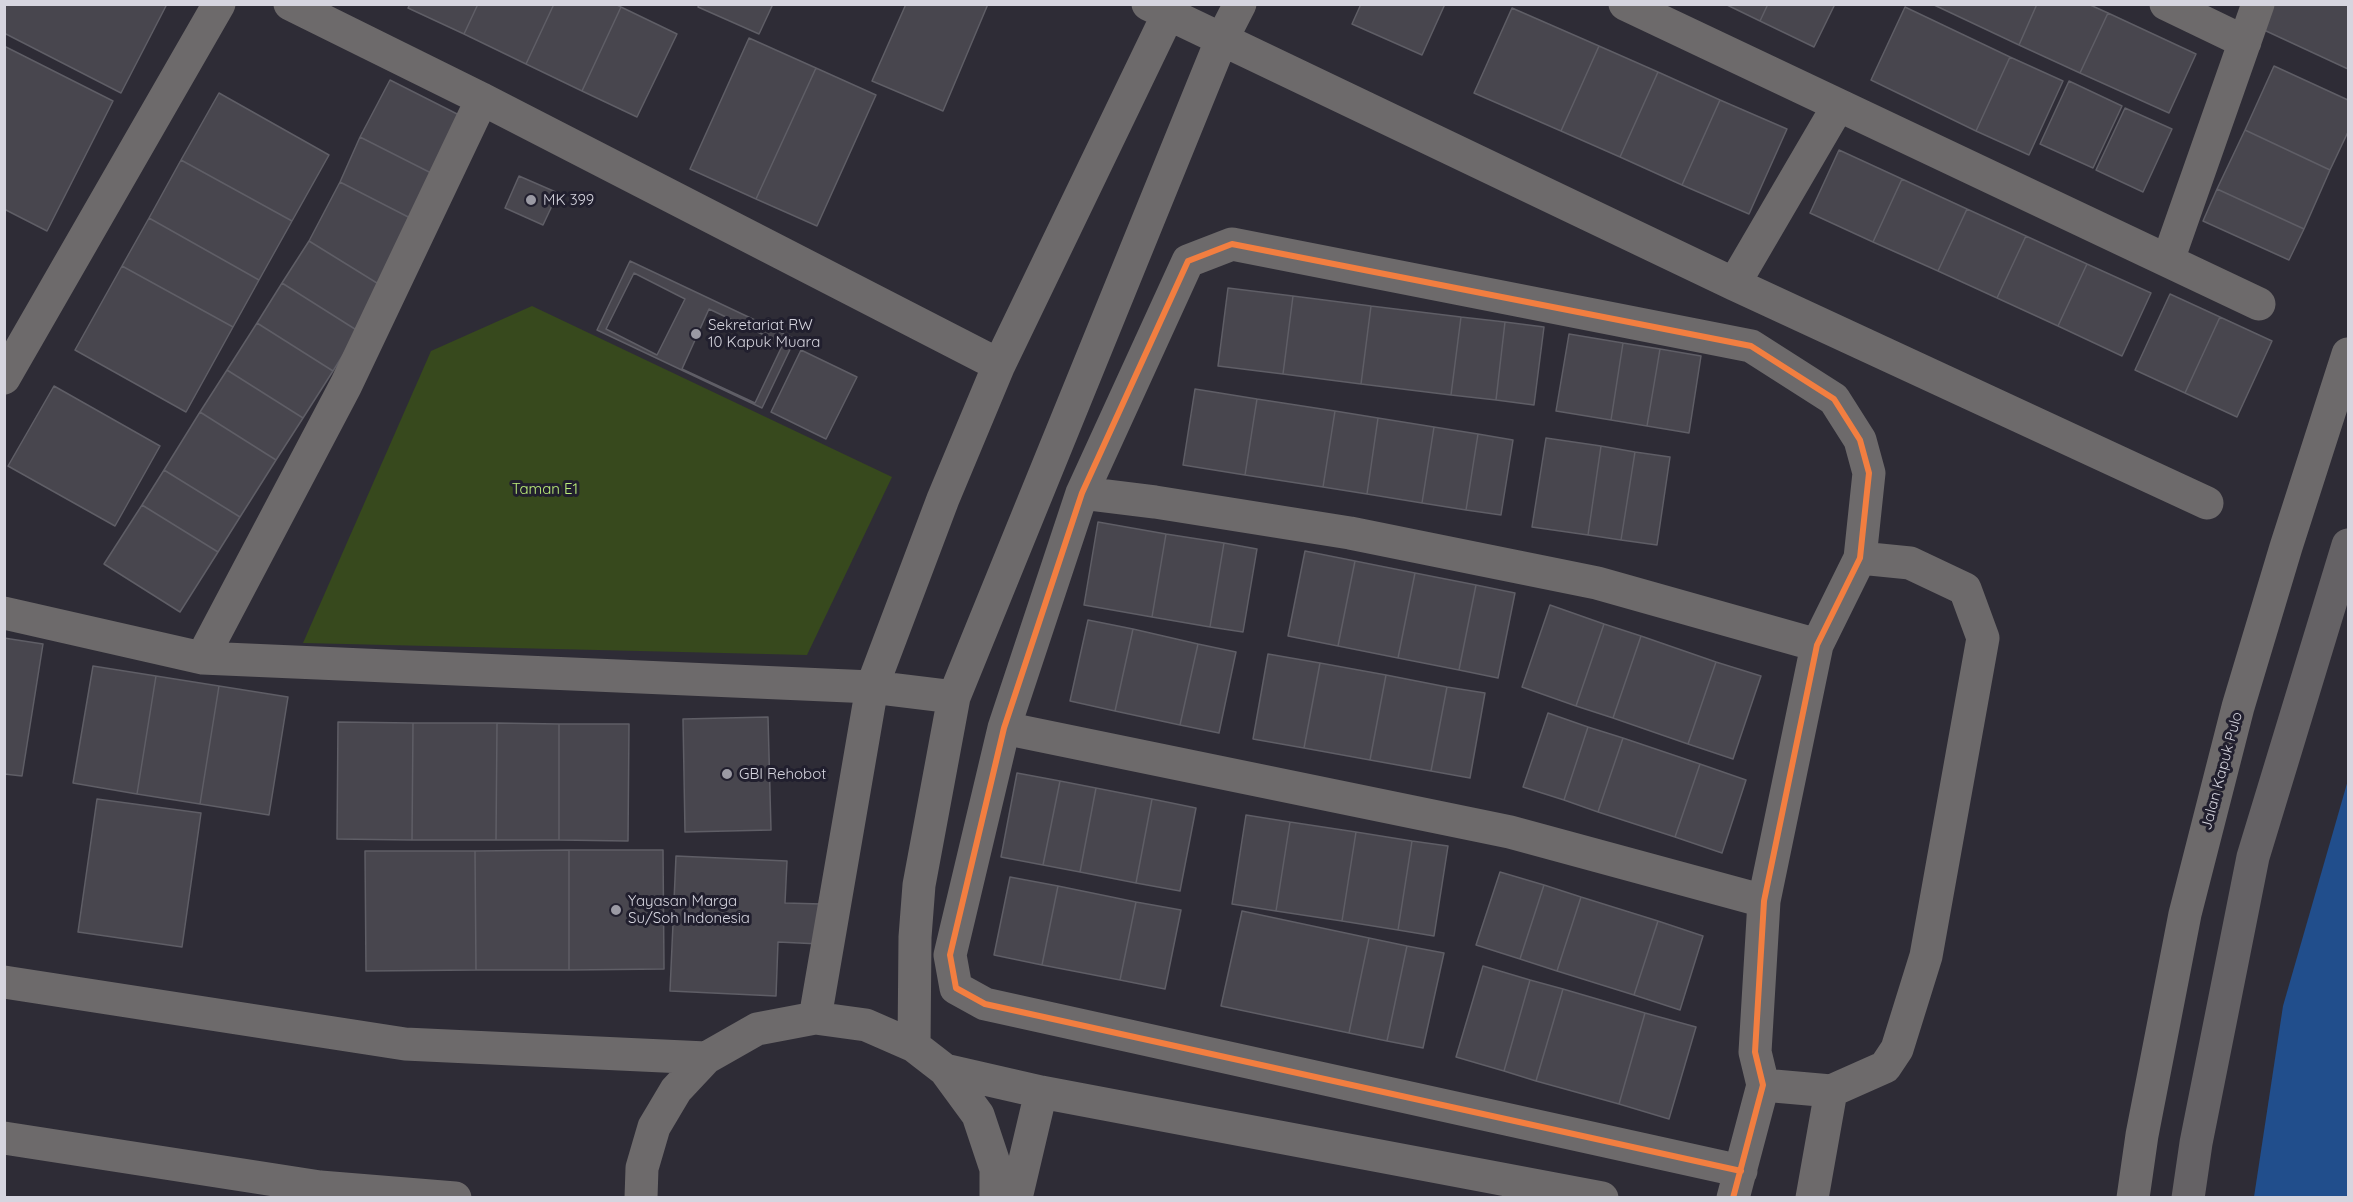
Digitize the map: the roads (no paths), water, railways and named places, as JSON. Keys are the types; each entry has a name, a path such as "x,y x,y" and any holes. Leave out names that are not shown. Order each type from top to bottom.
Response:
{"main road":[{"path":"2188,1197 2196,1143 2253,857 2349,544"}],"street":[{"path":"4,378 219,4"},
{"path":"290,4 482,99 999,365"},
{"path":"914,1046 915,936 919,885 954,697 1221,41 1240,4"},
{"path":"1625,4 2259,304"},
{"path":"2166,4 2245,42"},
{"path":"2168,260 2258,4"},
{"path":"815,1018 872,687 943,499 999,365 1163,8 1221,41 1734,284 2207,503"},
{"path":"202,658 346,385 482,99"},
{"path":"1734,284 1838,106"},
{"path":"1232,244 1751,346 1834,399 1860,440 1869,473 1860,558 1817,645 1764,901 1755,1052 1763,1085 1737,1184 996,1007 985,1004 956,988 950,955 1004,728 1082,493 1188,261 1232,244"},
{"name":"Jalan Kapuk Pulo","path":"2133,1197 2142,1135 2185,914 2238,707 2286,547 2349,354"},
{"path":"1082,493 1155,502 1350,533 1597,583 1817,645"},
{"path":"1763,1085 1831,1090 1885,1067 1897,1049 1926,956 1983,638 1965,589 1910,563 1860,558"},
{"path":"4,613 202,658 872,687 954,697"},
{"path":"1004,728 1510,832 1764,901"},
{"path":"4,982 405,1044 706,1058"},
{"path":"641,1197 642,1168 654,1127 675,1090 706,1058 757,1029 815,1018 866,1025 914,1046 945,1070 978,1115 996,1169 996,1197"},
{"path":"945,1070 1041,1092 1602,1197"},
{"path":"1812,1197 1831,1090"},
{"path":"1016,1197 1041,1092"},
{"path":"4,1138 320,1187 455,1197"}],"water":[{"path":"2348,780 2348,1197 2254,1197 2283,1006"}],"place":[{"name":"MK 399","path":"531,200"},
{"name":"Sekretariat RW 10 Kapuk Muara","path":"696,334"},
{"name":"GBI Rehobot","path":"727,774"},
{"name":"Yayasan Marga Su/Soh Indonesia","path":"616,910"}],"park label":[{"name":"Taman E1","path":"545,489"}]}
